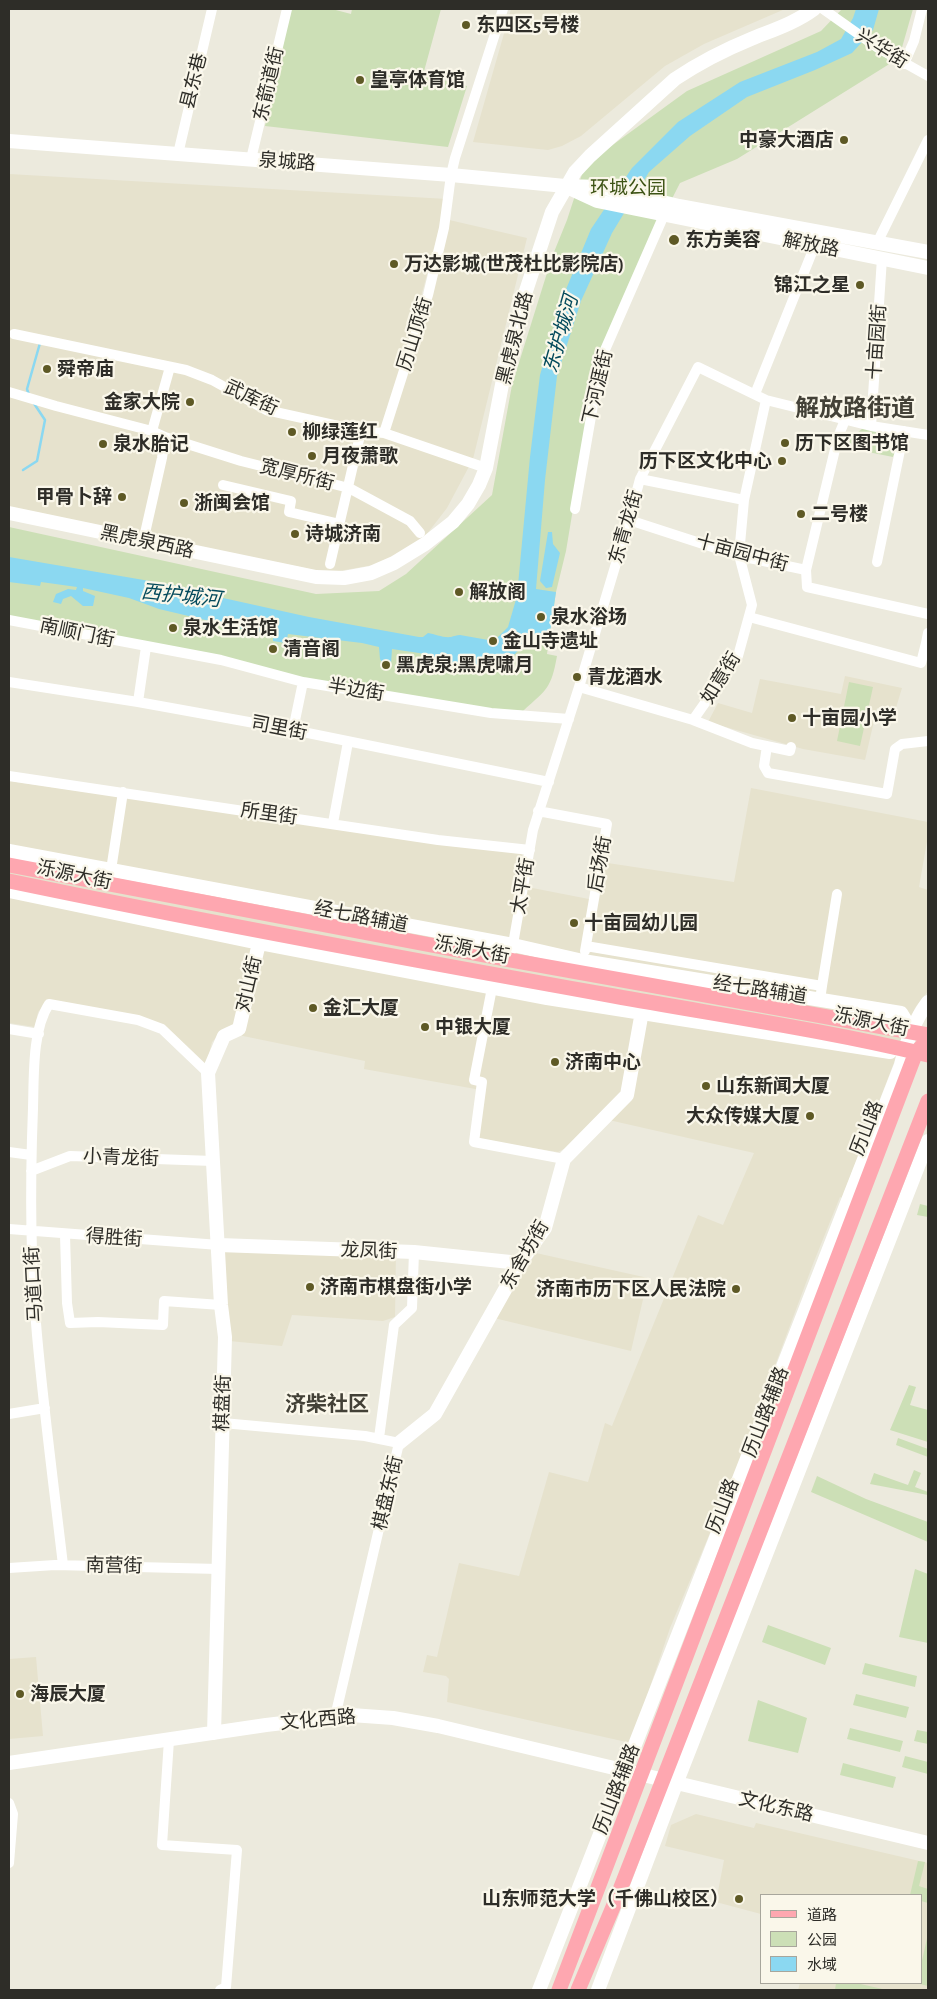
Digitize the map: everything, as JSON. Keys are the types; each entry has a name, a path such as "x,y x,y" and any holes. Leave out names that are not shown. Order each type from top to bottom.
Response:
{"main road":[{"name":"泺源大街","path":"9,865 512,953 928,1035"},
{"name":"泺源大街","path":"9,881 125,906 643,1008 825,1032 917,1052"},
{"name":"历山路","path":"559,1990 917,1052 928,1040"},
{"path":"578,1990 669,1782 928,1100"}],"street":[{"name":"县东巷","path":"178,154 212,9"},
{"name":"东箭道街","path":"251,159 287,9"},
{"name":"历山顶街","path":"384,433 428,294 444,228 451,175 503,9"},
{"name":"黑虎泉北路","path":"285,571 316,577 344,578 372,573 394,563 425,544 453,522 468,504 486,468 505,369 525,294 552,212 565,186 590,156 675,79 709,58 802,18 814,9"},
{"name":"兴华街","path":"823,9 878,48 928,76"},
{"path":"904,64 914,41 922,9"},
{"path":"877,243 928,140"},
{"name":"泉城路","path":"9,141 451,175 565,186"},
{"name":"解放路","path":"565,186 600,186 679,206 928,252"},
{"name":"解放路","path":"565,186 597,201 928,268"},
{"name":"下河涯街","path":"575,509 601,359 664,215"},
{"path":"755,394 815,245"},
{"name":"十亩园街","path":"871,426 882,258"},
{"name":"武库街","path":"14,334 186,370 212,380 266,410 361,431 384,433 486,468"},
{"path":"9,392 152,431 170,367"},
{"name":"东青龙街","path":"538,812 630,520 640,478 698,367 766,400 871,426 928,434"},
{"name":"如意街","path":"579,686 693,720 738,656 752,605 739,555 744,500 766,400"},
{"path":"806,570 838,436 845,420"},
{"name":"宽厚所街","path":"152,431 165,437 241,461 348,488 410,521 420,533"},
{"path":"330,564 361,431"},
{"path":"877,562 904,431"},
{"path":"143,542 165,437"},
{"path":"640,478 744,500"},
{"path":"223,485 291,501 289,512 340,524"},
{"name":"黑虎泉西路","path":"9,513 285,571"},
{"name":"十亩园中街","path":"630,520 739,555 806,570 807,587 928,614"},
{"path":"749,617 921,663 928,640"},
{"name":"南顺门街","path":"9,620 146,647"},
{"path":"138,702 146,647"},
{"name":"半边街","path":"146,647 221,660 303,682 491,713 568,719"},
{"name":"司里街","path":"9,682 138,702 293,730 548,782"},
{"path":"293,730 303,682"},
{"path":"693,720 752,743 790,751 791,747"},
{"path":"767,746 764,766 768,773 887,794 895,749 902,744 928,741"},
{"path":"333,823 348,742"},
{"name":"所里街","path":"9,776 438,840 530,850"},
{"path":"111,870 123,792"},
{"name":"太平街","path":"512,953 532,830 538,812"},
{"name":"后场街","path":"538,812 607,824 583,967"},
{"name":"经七路辅道","path":"9,851 111,870 512,953"},
{"path":"9,891 259,943 492,988 643,1008"},
{"path":"586,946 821,993 837,894"},
{"name":"对山街","path":"208,1073 224,1036 239,1029 259,943"},
{"name":"经七路辅道","path":"583,967 821,993 901,1014 912,1031"},
{"path":"492,988 474,1080 482,1082 474,1142 564,1159"},
{"name":"历山路辅路","path":"539,1990 900,1065 917,1052 912,1031 917,1016 928,1002"},
{"name":"马道口街","path":"63,1565 37,1334 31,1231 30,1171 34,1074 42,1016 49,1004 138,1020 162,1028 208,1073"},
{"name":"东舍坊街","path":"400,1443 436,1414 520,1263 545,1228 564,1159 627,1095 643,1008"},
{"path":"9,1029 39,1034"},
{"name":"棋盘街","path":"208,1073 221,1304 225,1337 214,1733"},
{"path":"598,1990 669,1782 928,1141"},
{"path":"9,1152 31,1155"},
{"name":"小青龙街","path":"30,1171 70,1156 213,1161"},
{"name":"得胜街","path":"9,1229 64,1235 218,1245"},
{"name":"马道口街","path":"64,1235 67,1303 70,1323 98,1322 163,1325 164,1301 221,1304"},
{"name":"龙凤街","path":"218,1245 414,1252 520,1263"},
{"path":"379,1438 394,1325 412,1308 414,1252"},
{"path":"9,1414 45,1408"},
{"name":"棋盘东街","path":"223,1423 379,1438 400,1443 335,1717"},
{"name":"南营街","path":"9,1568 63,1565 219,1569"},
{"name":"文化西路","path":"9,1763 351,1715 393,1718 438,1726 624,1770"},
{"path":"169,1740 162,1845 237,1850 226,1987 220,1990"},
{"name":"文化东路","path":"624,1770 928,1843"},
{"path":"9,1803 13,1814 9,1863"}],"shaded area":[{"path":"511,9 785,9 704,44 665,66 581,136 562,146 548,150 473,142"},
{"path":"9,174 447,199 400,376 445,219 527,238 473,459 447,508 423,539 379,564 328,573 9,507"},
{"name":"十亩园小学","path":"845,676 902,688 895,711 877,708 865,760 803,749 708,722 718,703 752,713 760,679 841,694"},
{"path":"9,781 522,854 517,885 594,900 601,862 734,882 751,788 928,822 928,836 919,887 928,890 928,991 915,1008 842,1198 840,1197 813,1264 731,1483 670,1628 631,1743 447,1702 449,1679 446,1676 423,1672 427,1655 437,1657 459,1563 519,1576 549,1472 588,1482 605,1423 612,1426 698,1215 723,1225 754,1153 600,1118 578,1142 558,1152 475,1139 481,1090 364,1069 365,1061 243,1036 225,1029 212,1042 206,1066 164,1025 47,1002 38,1012 35,1027 9,1023"},
{"name":"济南市棋盘街小学","path":"220,1249 396,1252 395,1317 383,1321 292,1315 282,1346 229,1341"},
{"path":"536,1253 648,1278 631,1351 494,1318"},
{"path":"36,1657 43,1736 9,1739 9,1659"},
{"name":"山东师范大学（千佛山校区）","path":"696,1814 754,1828 756,1823 928,1863 928,1990 798,1990 800,1984 922,1984 922,1894 760,1894 760,1914 716,1902 724,1860 665,1846 671,1825"}],"green space":[{"name":"皇亭体育馆","path":"291,9 332,9 351,14 352,9 441,9 423,75 467,86 448,147 265,126"},
{"name":"环城公园","path":"842,9 913,9 899,58 737,159 680,183 652,238 598,358 548,646 547,654 557,656 555,667 547,688 523,711 476,709 364,691 9,617 9,527 316,594 379,591 406,574 492,495 512,385 552,257 567,220 585,165 687,91 821,31"},
{"path":"863,428 901,436 893,457 848,448 850,439"},
{"path":"849,682 873,687 860,746 837,741"},
{"path":"920,1204 928,1206 928,1217 917,1215"},
{"path":"909,1385 916,1387 910,1405 928,1410 928,1442 890,1430"},
{"path":"898,1438 928,1449 928,1457 896,1445"},
{"path":"914,1470 921,1473 915,1487 928,1492 928,1495 870,1484 874,1473 908,1485"},
{"path":"817,1476 866,1499 928,1522 928,1542 811,1492"},
{"path":"915,1569 928,1574 928,1643 899,1637"},
{"path":"768,1625 831,1648 825,1665 762,1642"},
{"path":"865,1663 917,1676 915,1687 862,1674"},
{"path":"856,1694 909,1707 906,1718 853,1705"},
{"path":"758,1700 807,1718 798,1753 748,1741"},
{"path":"850,1728 903,1741 900,1752 847,1739"},
{"path":"917,1730 928,1732 928,1744 914,1741"},
{"path":"905,1756 928,1762 928,1774 902,1767"},
{"path":"843,1763 896,1777 893,1788 840,1775"},
{"path":"918,1861 925,1862 919,1886 928,1889 928,1903 922,1901 922,1894 910,1894"},
{"path":"928,1934 928,1986 920,1984 922,1984 922,1961"},
{"path":"836,1984 860,1984 887,1990 835,1990"}],"water":[{"path":"856,9 879,9 873,30 852,53 747,97 690,136 649,172 612,233 581,301 557,376 545,480 536,589 556,592 548,646 526,642 515,654 486,672 419,653 392,649 391,664 384,665 380,659 379,647 362,643 288,634 286,643 273,641 273,636 159,609 129,598 83,588 83,591 95,596 93,606 83,606 71,596 63,599 61,604 53,602 56,594 68,589 76,590 77,587 41,582 40,586 9,582 9,557 179,586 196,590 196,592 309,617 419,637 423,637 428,633 448,637 460,635 494,641 508,627 517,596 540,375 562,299 591,229 632,168 678,122 740,82 817,52 841,39"},
{"path":"548,532 552,532 553,544 560,553 552,587 546,588 540,581"}],"waterway":[{"path":"29,395 27,389 40,343"},
{"path":"23,470 37,461 45,420 33,402"}],"place":[{"name":"东四区5号楼","path":"466,25"},
{"name":"皇亭体育馆","path":"360,80"},
{"name":"中豪大酒店","path":"844,140"},
{"name":"东方美容","path":"674,240"},
{"name":"万达影城(世茂杜比影院店)","path":"394,264"},
{"name":"锦江之星","path":"860,285"},
{"name":"舜帝庙","path":"47,369"},
{"name":"金家大院","path":"190,402"},
{"name":"柳绿莲红","path":"292,432"},
{"name":"历下区图书馆","path":"785,443"},
{"name":"泉水胎记","path":"103,444"},
{"name":"月夜萧歌","path":"312,456"},
{"name":"历下区文化中心","path":"782,461"},
{"name":"甲骨卜辞","path":"122,497"},
{"name":"浙闽会馆","path":"184,503"},
{"name":"二号楼","path":"801,514"},
{"name":"诗城济南","path":"295,534"},
{"name":"解放阁","path":"459,592"},
{"name":"泉水浴场","path":"541,617"},
{"name":"泉水生活馆","path":"173,628"},
{"name":"金山寺遗址","path":"493,641"},
{"name":"清音阁","path":"273,649"},
{"name":"黑虎泉;黑虎啸月","path":"386,665"},
{"name":"青龙酒水","path":"577,677"},
{"name":"十亩园小学","path":"792,718"},
{"name":"十亩园幼儿园","path":"574,923"},
{"name":"金汇大厦","path":"313,1008"},
{"name":"中银大厦","path":"425,1027"},
{"name":"济南中心","path":"555,1062"},
{"name":"山东新闻大厦","path":"706,1086"},
{"name":"大众传媒大厦","path":"810,1116"},
{"name":"济南市棋盘街小学","path":"310,1287"},
{"name":"济南市历下区人民法院","path":"736,1289"},
{"name":"海辰大厦","path":"20,1694"},
{"name":"山东师范大学（千佛山校区）","path":"739,1899"}],"district":[{"name":"解放路街道","path":"855,409"},
{"name":"济柴社区","path":"327,1405"}],"water label":[{"name":"东护城河","path":"561,334"},
{"name":"西护城河","path":"181,596"}]}
